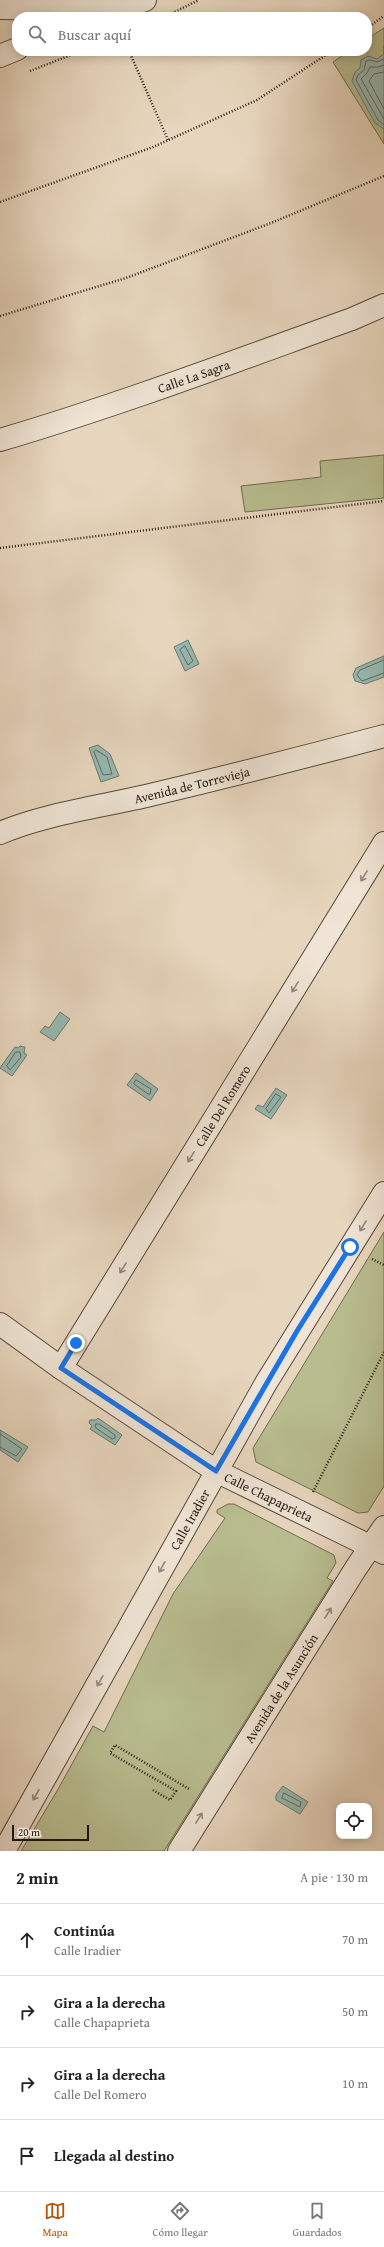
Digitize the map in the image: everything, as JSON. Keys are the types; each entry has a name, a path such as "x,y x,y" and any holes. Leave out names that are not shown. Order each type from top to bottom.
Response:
{"street":[{"path":"112,12 145,0"},
{"path":"0,8 71,12"},
{"path":"0,56 12,51"},
{"name":"Calle La Sagra","path":"0,440 62,422 352,319 384,305"},
{"name":"Avenida de Torrevieja","path":"0,833 50,817 223,778 384,736"},
{"name":"Calle Del Romero","path":"61,1368 384,843"},
{"name":"Calle Iradier","path":"4,1851 216,1471 297,1331 384,1193"},
{"name":"Calle Chapaprieta","path":"0,1324 61,1368 216,1471 377,1550"},
{"name":"Avenida de la Asunción","path":"179,1851 377,1550 384,1526"}],"path":[{"path":"174,12 199,0"},
{"path":"372,24 384,16"},
{"path":"28,72 68,56"},
{"path":"131,56 168,140"},
{"path":"0,202 168,140 257,100 324,56"},
{"path":"0,316 126,278 285,218 384,176"},
{"path":"0,548 384,501"},
{"path":"365,1255 384,1265"},
{"path":"311,1496 384,1352"},
{"path":"153,1790 170,1800 176,1791 110,1752 115,1745 193,1792"}],"green space":[{"path":"384,28 384,144 333,62 342,56 372,56 372,36"},
{"path":"384,455 384,498 245,512 241,486 321,477 320,461"},
{"path":"384,1232 384,1486 368,1512 358,1513 256,1462 253,1448"},
{"path":"228,1504 234,1504 334,1555 336,1563 327,1578 333,1581 164,1851 21,1851 57,1791 93,1726 104,1732 173,1594 225,1518 217,1513 217,1510"}],"water":[{"path":"384,54 384,129 375,123 352,81 355,72 360,68 361,60 368,56 377,59"},
{"path":"188,640 199,664 185,671 174,647"},
{"path":"384,656 384,677 365,684 355,681 353,675 356,668"},
{"path":"98,745 110,754 119,776 101,782 89,748"},
{"path":"60,1012 70,1019 54,1041 40,1032 45,1026 49,1028"},
{"path":"20,1046 25,1047 24,1053 27,1055 12,1076 0,1068 15,1047 18,1048"},
{"path":"136,1073 158,1089 150,1101 127,1085"},
{"path":"276,1088 287,1095 271,1119 255,1109 258,1105 263,1107"},
{"path":"98,1418 122,1435 115,1445 90,1429 92,1426 89,1423 90,1420 96,1420"},
{"path":"0,1430 28,1447 18,1462 0,1450"},
{"path":"283,1786 308,1802 300,1814 276,1800 276,1795"}],"route":[{"path":"76,1343 61,1368 216,1471 297,1331 350,1247"}]}
